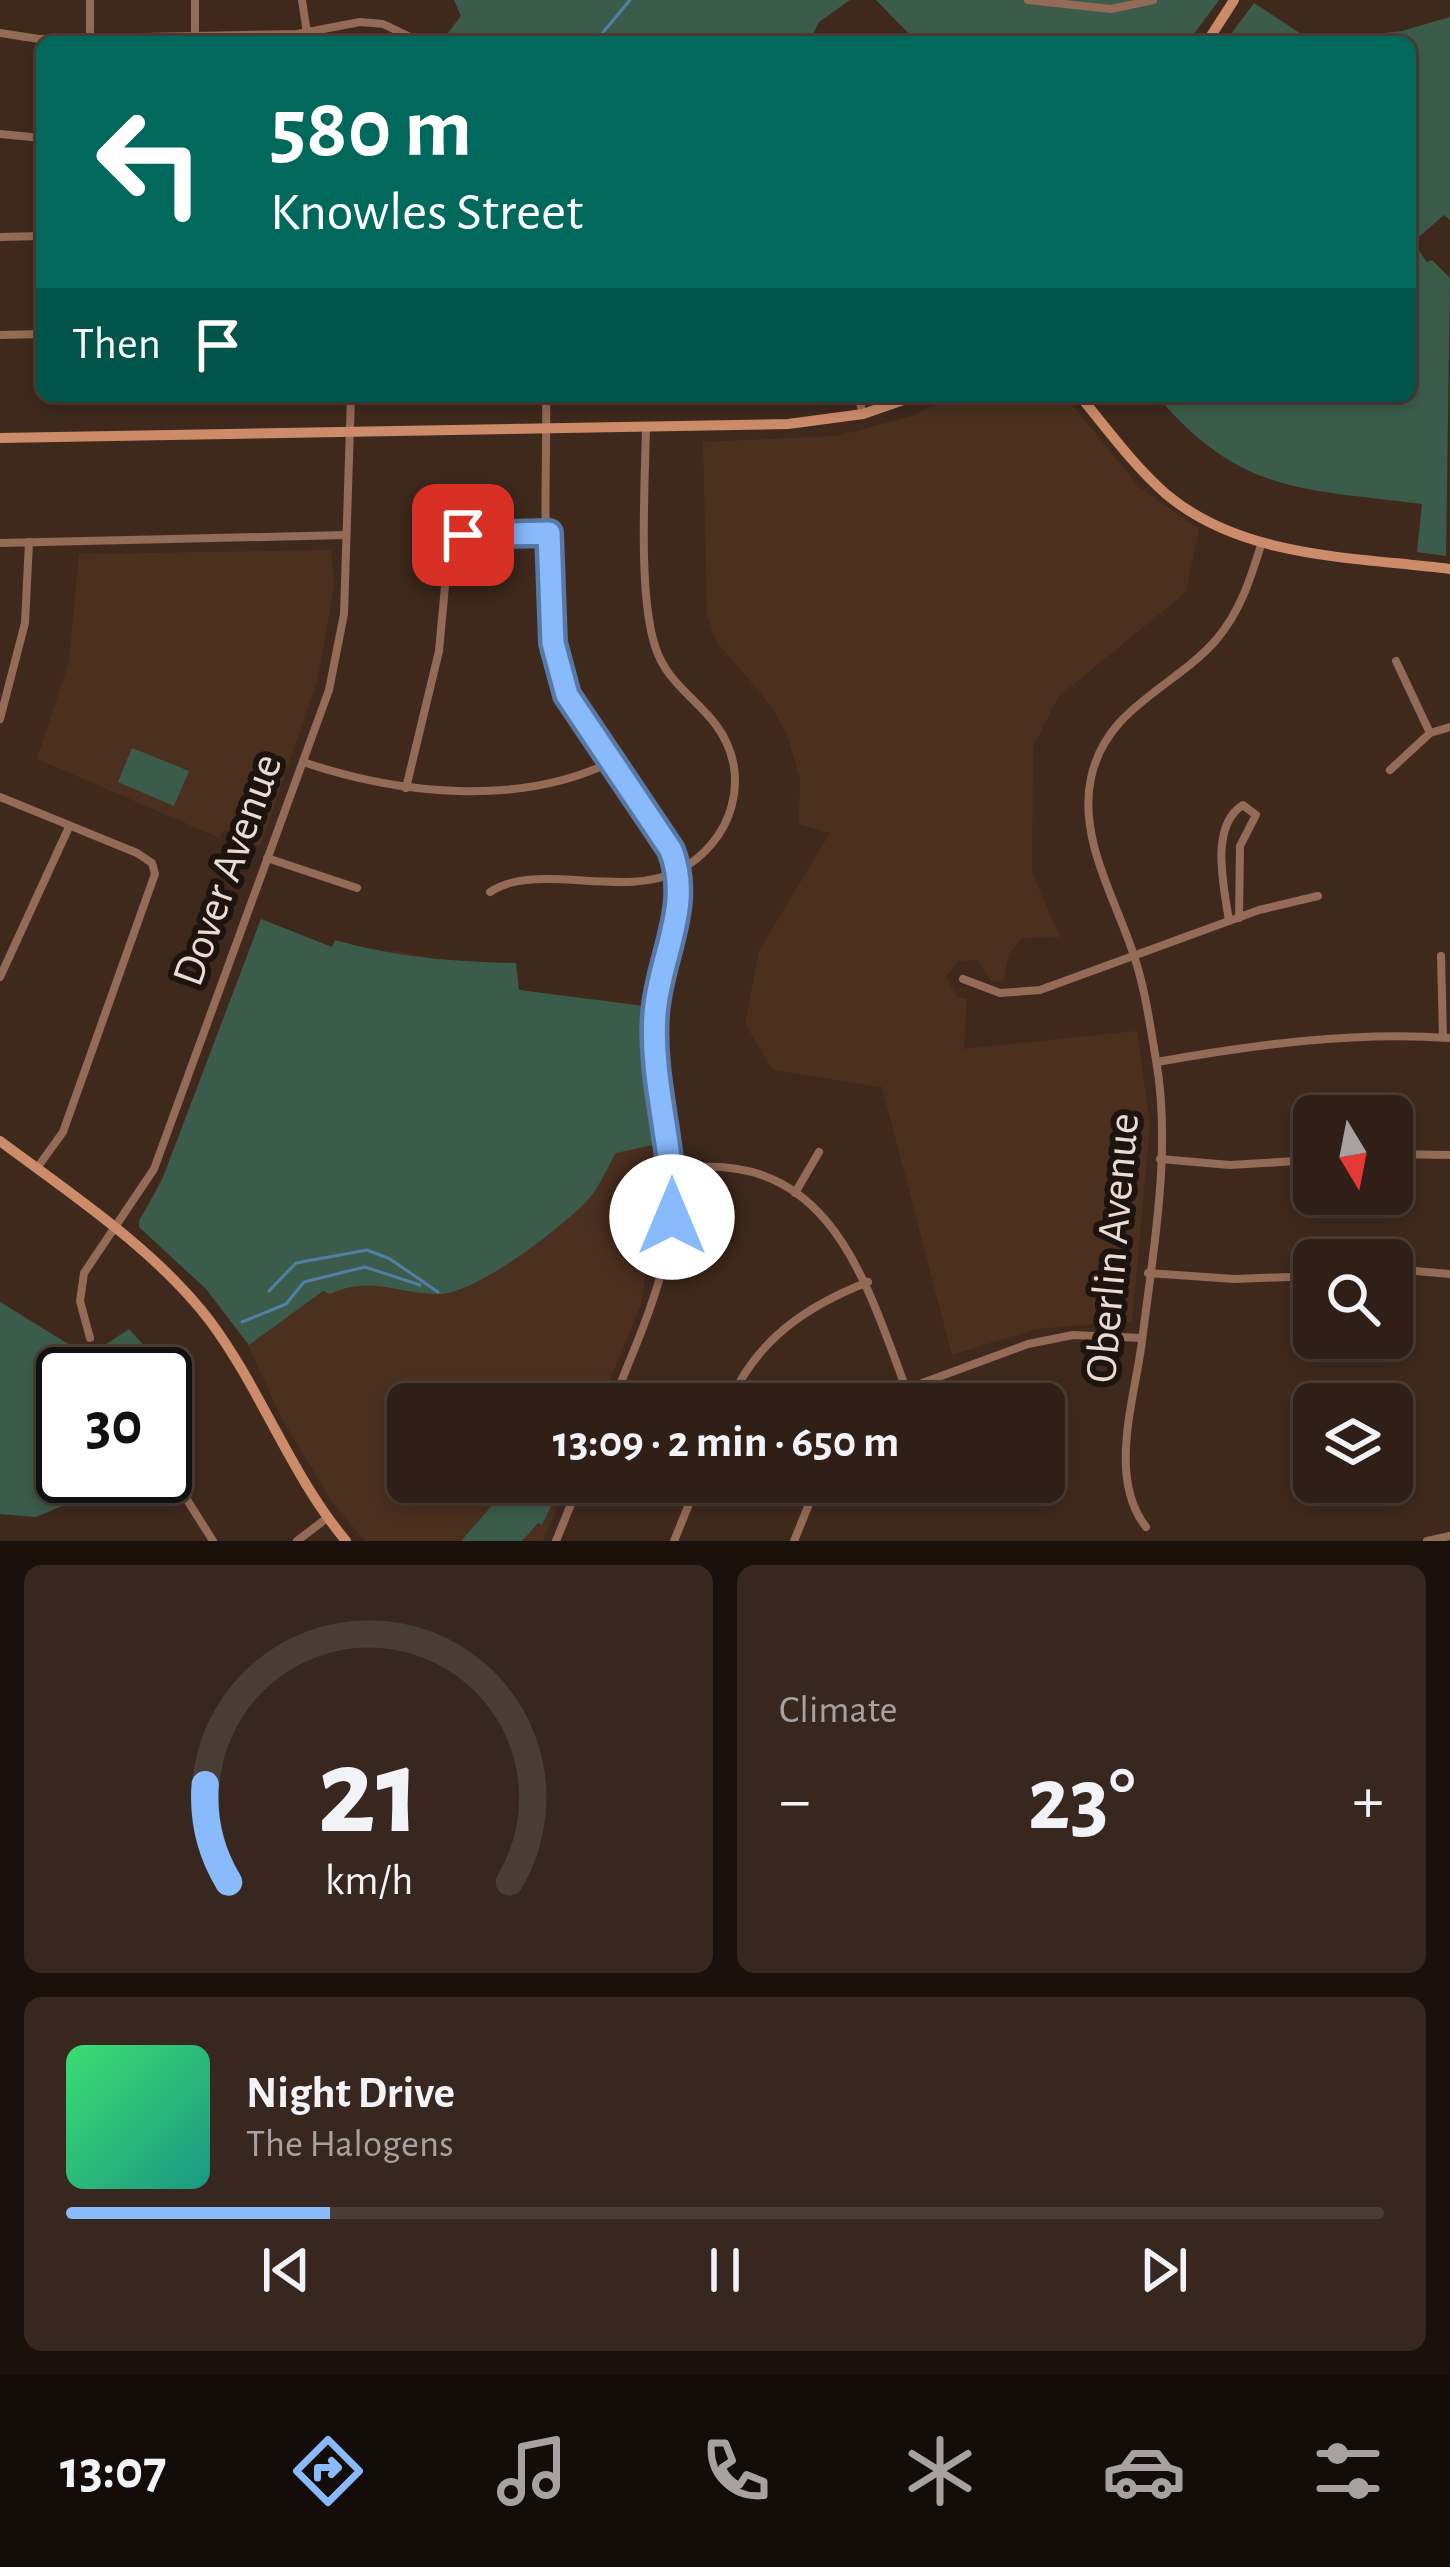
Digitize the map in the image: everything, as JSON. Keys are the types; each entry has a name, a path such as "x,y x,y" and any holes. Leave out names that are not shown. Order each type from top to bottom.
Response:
{"street":[{"path":"90,0 91,36"},
{"path":"195,0 195,36 307,33 360,22 383,24 408,36"},
{"path":"302,0 307,33"},
{"path":"1028,0 1111,9 1153,0"},
{"path":"1211,36 1234,0"},
{"path":"0,33 36,39"},
{"path":"0,134 36,137"},
{"path":"0,237 36,236"},
{"path":"0,334 36,334"},
{"name":"Dover Avenue","path":"90,1338 80,1285 90,1260 154,1169 303,762 340,641 351,402"},
{"path":"546,402 553,643 560,674 577,716 671,850 679,871 677,917 658,988 654,1036 673,1170 662,1275 620,1383"},
{"path":"859,402 862,414"},
{"path":"0,438 788,424 862,414 897,402"},
{"path":"1085,402 1167,494 1215,524 1262,542 1450,569"},
{"path":"490,892 513,883 627,882 679,871 701,856 724,830 735,776 716,725 681,691 655,646 648,598 646,427"},
{"path":"406,788 439,651 449,543 463,535 549,533"},
{"path":"0,543 347,535"},
{"path":"0,719 25,623 29,542"},
{"name":"Oberlin Avenue","path":"1146,1527 1130,1492 1127,1456 1160,1160 1156,1062 1134,955 1091,834 1091,775 1118,721 1227,628 1246,592 1262,542"},
{"path":"1396,661 1430,733"},
{"path":"1390,770 1430,733 1450,727"},
{"path":"303,762 367,783 406,788 553,785 609,764"},
{"path":"0,797 137,853 154,869 152,893 62,1132 37,1168"},
{"path":"1244,805 1256,815 1240,846 1234,919 1222,852 1232,816 1244,805"},
{"path":"0,977 69,826"},
{"path":"267,858 357,888"},
{"path":"963,979 982,989 1020,993 1234,919 1318,896"},
{"path":"1156,1062 1251,1047 1394,1035 1447,1037 1441,956"},
{"path":"0,1141 158,1266 207,1318 327,1518 346,1541"},
{"path":"795,1193 819,1152"},
{"path":"1413,1154 1450,1155"},
{"path":"1160,1160 1230,1165 1293,1161"},
{"path":"673,1170 736,1169 795,1193 837,1229 868,1282 904,1383"},
{"path":"1413,1271 1450,1274"},
{"path":"1148,1273 1234,1279 1293,1277"},
{"path":"742,1383 763,1347 806,1310 868,1282"},
{"path":"914,1383 1053,1338 1142,1338"},
{"path":"188,1503 213,1541"},
{"path":"556,1541 571,1503"},
{"path":"674,1541 689,1503"},
{"path":"794,1541 809,1503"},
{"path":"297,1541 327,1518"},
{"path":"1427,1541 1450,1536"}],"shaded area":[{"path":"941,402 1070,402 1139,487 1199,529 1186,592 1058,697 1033,747 1032,873 1060,937 1022,938 1009,954 1003,981 991,982 977,960 959,961 946,977 957,997 967,999 964,1049 1137,1031 1150,1125 1132,1321 1036,1329 952,1355 882,1087 773,1070 745,1024 759,951 830,833 799,824 800,778 787,735 772,707 716,641 707,616 703,442 837,436 912,416"},
{"path":"331,550 334,587 317,682 260,846 224,830 220,838 37,759 69,661 79,554"},
{"path":"261,919 332,947 335,940 380,953 397,951 451,962 516,963 519,990 644,1006 644,1077 660,1194 640,1307 609,1383 387,1383 387,1503 559,1503 543,1541 365,1541 332,1502 281,1417 248,1345 206,1289 139,1227 173,1152"}],"green space":[{"path":"454,0 850,0 819,22 812,36 446,36 461,16"},
{"path":"876,0 1219,0 1192,36 911,36"},
{"path":"1254,3 1304,36 1229,36"},
{"path":"1450,17 1450,220 1444,215 1416,239 1416,36 1357,36 1402,31"},
{"path":"1416,246 1427,262 1432,260 1450,278 1446,556 1417,552 1422,504 1276,481 1217,452 1163,402 1416,402"},
{"path":"132,748 189,771 174,806 118,782"},
{"path":"261,919 332,947 335,940 424,957 516,963 519,990 644,1006 644,1077 657,1144 616,1153 575,1213 517,1258 473,1284 438,1294 371,1286 330,1294 323,1291 249,1345 206,1289 139,1227 139,1221 162,1180"},
{"path":"0,1302 73,1347 36,1347 36,1503 69,1503 36,1517 0,1514"},
{"path":"129,1329 146,1347 102,1347"},
{"path":"494,1503 553,1503 542,1525 538,1523 522,1541 461,1541"}],"waterway":[{"path":"600,36 630,0"},
{"path":"269,1291 296,1263 367,1250 390,1259 438,1292"},
{"path":"242,1322 286,1304 304,1282 365,1267 420,1285"}],"route":[{"path":"463,535 549,533 553,643 567,695 671,850 679,871 677,917 658,988 654,1036 673,1170 672,1217"}]}
